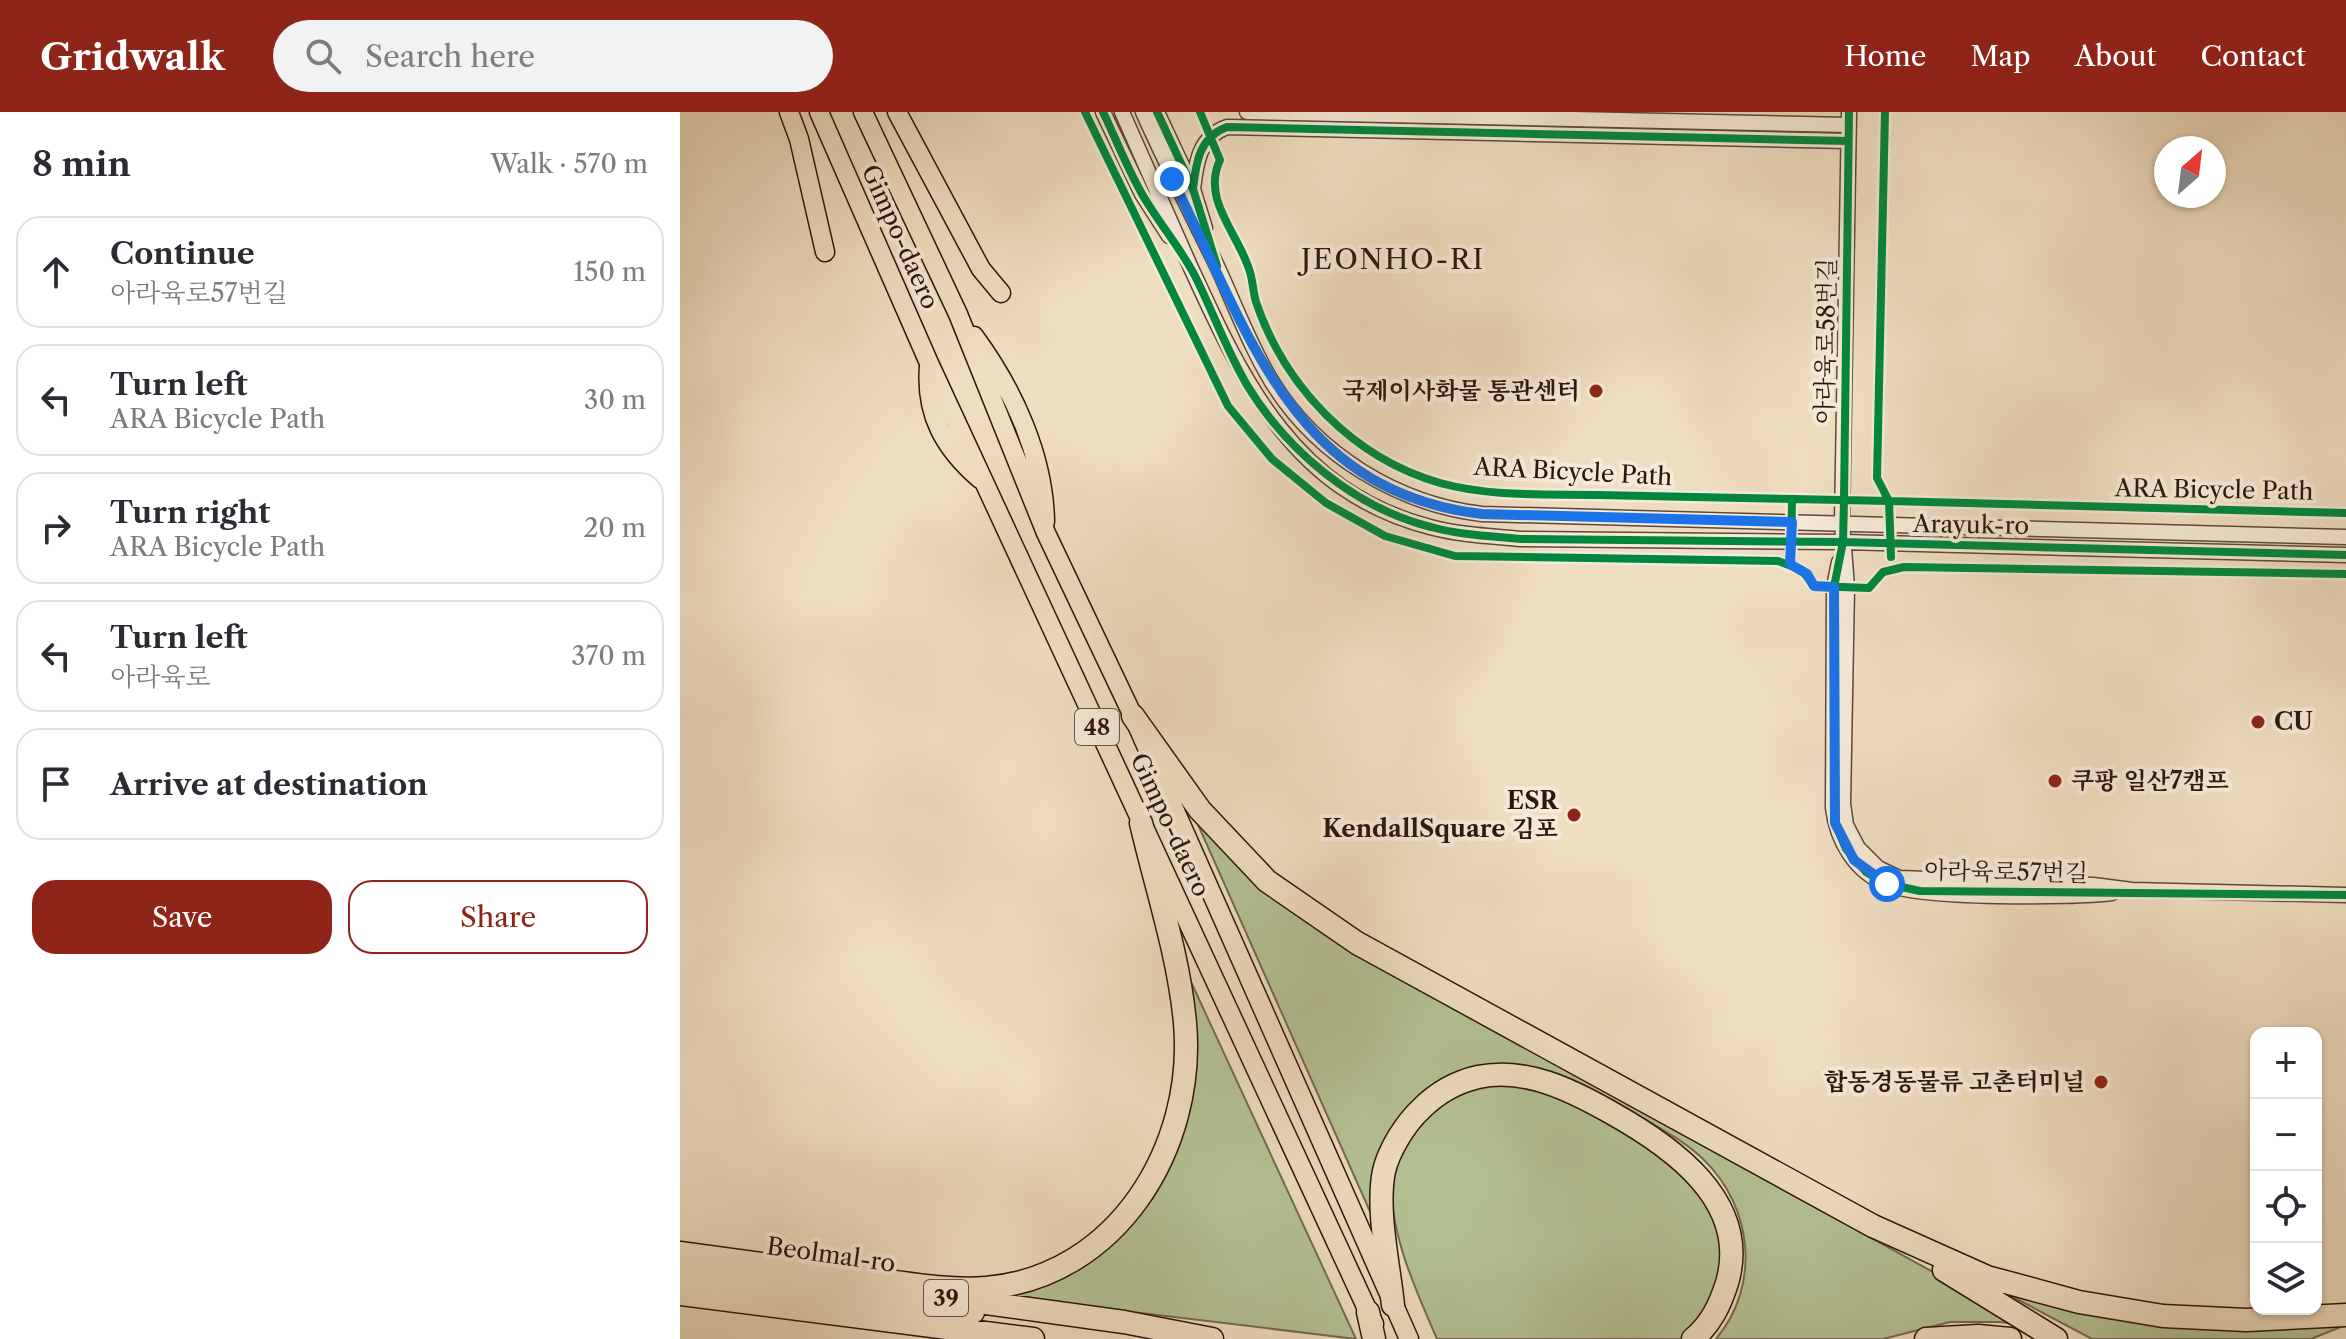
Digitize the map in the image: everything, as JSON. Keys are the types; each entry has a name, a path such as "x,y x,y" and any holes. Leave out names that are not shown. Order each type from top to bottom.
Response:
{"highway":[{"path":"1133,716 1200,810 1267,881 1357,943 1873,1226 2056,1339"},
{"path":"680,1254 893,1282 983,1288 1017,1284 1046,1275 1073,1261 1105,1237 1142,1196 1159,1167 1179,1108 1186,1070 1179,983 1141,823"},
{"path":"1393,1305 1383,1202 1384,1171 1396,1145 1409,1120 1453,1084 1480,1076 1505,1075 1540,1080 1577,1093 1647,1133 1698,1175 1715,1198 1726,1220 1731,1248 1730,1273 1721,1302 1704,1329 1693,1339"},
{"path":"1873,1226 1987,1277 2079,1302 2163,1316 2246,1320 2346,1315"},
{"name":"Beolmal-ro","path":"680,1254 758,1272 1124,1322 1212,1339"},
{"name":"Beolmal-ro","path":"691,1276 1189,1339"},
{"name":"39","path":"680,1294 1033,1339"},
{"path":"1368,1312 1374,1339"},
{"name":"39","path":"896,1321 966,1339"},
{"path":"1926,1339 1978,1336 2010,1339"}],"main road":[{"path":"789,112 799,139 825,252"},
{"name":"Gimpo-daero","path":"819,112 929,363 1380,1339"},
{"name":"Gimpo-daero","path":"863,112 958,314 1046,533 1133,716 1409,1339"},
{"path":"897,112 981,269 1001,293"}],"street":[{"path":"1103,112 1142,194 1194,273"},
{"name":"Arayuk-ro","path":"1122,112 1238,368 1276,426 1326,473 1386,511 1448,531 1521,539 1843,542 2346,555"},
{"path":"1143,112 1271,380 1296,414 1349,462 1411,496 1450,509 1482,514 2346,537"},
{"path":"1157,112 1193,189 1217,266"},
{"path":"1247,112 1540,121 1848,141"},
{"path":"1193,189 1201,149 1211,136 1227,127 1849,118"},
{"name":"아라육로58번길","path":"1843,542 1849,118"},
{"name":"아라육로57번길","path":"1843,542 1834,587 1833,808 1839,836 1854,860 1887,884 1920,891 2092,895 2132,890 2346,895"}],"green space":[{"path":"1192,811 1264,887 1347,949 2031,1326 2000,1322 1950,1322 1883,1339 1716,1339 1740,1295 1745,1271 1741,1223 1720,1178 1685,1144 1614,1101 1556,1073 1525,1066 1509,1066 1487,1073 1400,1119 1376,1225"},
{"path":"1180,958 1356,1339 1008,1297 1061,1277 1115,1241 1153,1198 1171,1161"},
{"path":"1492,1082 1556,1091 1689,1170 1723,1227 1719,1291 1684,1339 1437,1339 1405,1261 1395,1223 1392,1187 1397,1155 1414,1126 1445,1101"},
{"path":"1996,1288 2032,1296 2346,1325 2311,1339 2092,1339"}],"cycle path":[{"path":"1085,112 1228,406 1272,459 1326,503 1385,536 1455,556 1778,561 1802,570 1814,586 1869,588 1883,572 1904,567 2346,574"},
{"path":"1103,112 1137,184 1189,265 1240,372 1263,409 1303,454 1326,474 1376,506 1403,518 1453,532 1521,539 1843,542 2346,555"},
{"path":"1157,112 1193,189 1217,266"},
{"name":"ARA Bicycle Path","path":"1200,112 1220,160 1215,175 1218,203 1245,258 1256,302 1269,333 1285,363 1326,415 1379,456 1408,472 1440,483 1498,493 1792,499"},
{"path":"1849,112 1843,542 1834,587 1835,823 1846,849 1866,872 1887,884 1920,891 2346,895"},
{"name":"ARA Bicycle Path","path":"1885,112 1877,478 1889,501 2346,513"},
{"path":"1193,189 1205,144 1210,137 1227,127 1848,141"},
{"path":"1791,555 1792,499 1889,501 1891,557"}],"place":[{"name":"국제이사화물 통관센터","path":"1596,391"},
{"name":"CU","path":"2258,722"},
{"name":"쿠팡 일산7캠프","path":"2055,781"},
{"name":"ESR KendallSquare 김포","path":"1574,815"},
{"name":"합동경동물류 고촌터미널","path":"2101,1082"}],"district":[{"name":"JEONHO-RI","path":"1393,259"}],"route":[{"path":"1172,179 1282,398 1328,447 1387,486 1450,509 1482,514 1792,522 1790,564 1807,574 1814,586 1834,587 1835,823 1854,860 1866,872 1887,884"}]}
